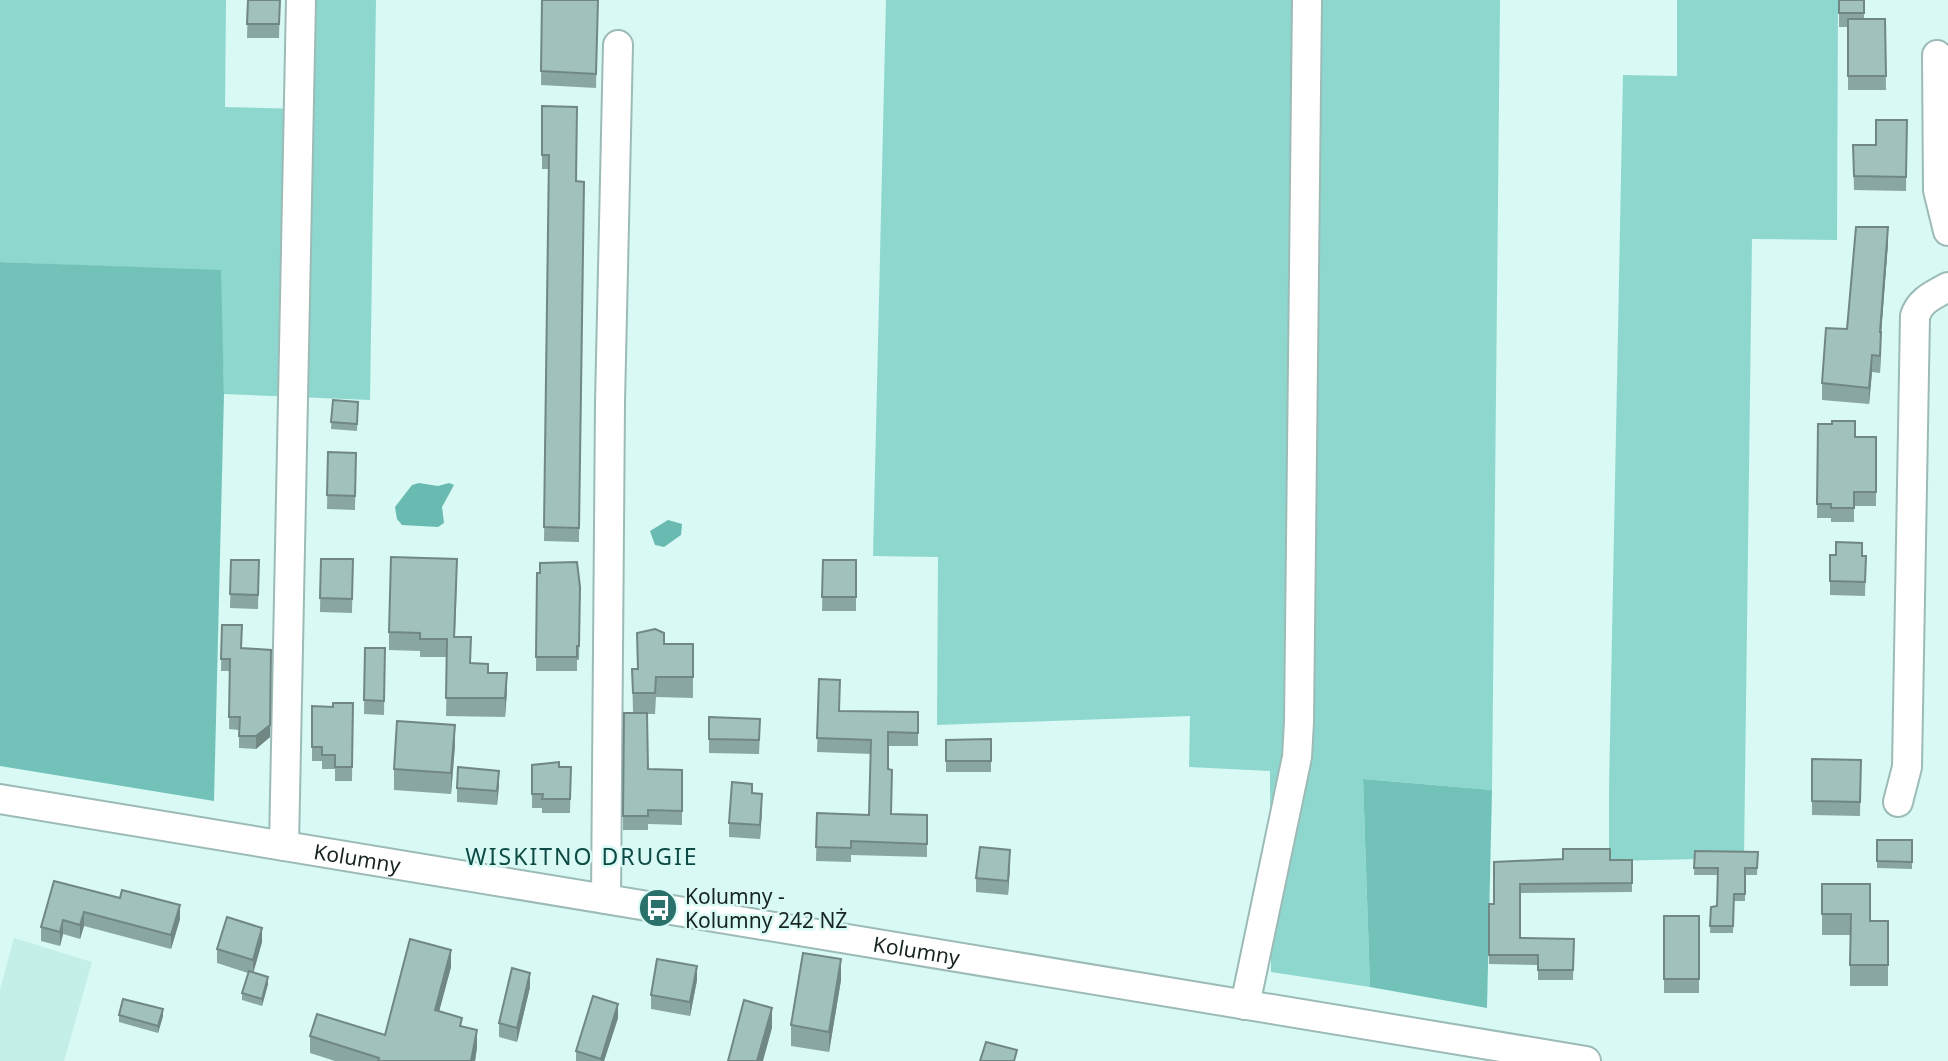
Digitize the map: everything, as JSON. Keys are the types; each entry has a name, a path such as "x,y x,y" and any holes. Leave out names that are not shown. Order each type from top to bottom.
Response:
{"street":[{"path":"284,846 301,0"},
{"path":"1245,1005 1297,757 1307,0"},
{"path":"606,900 610,389 618,45"},
{"path":"1937,55 1938,190 1948,231"},
{"path":"1898,802 1907,767 1915,316 1924,300 1948,287"},
{"name":"Kolumny","path":"0,799 1586,1061"}],"shaded area":[{"path":"0,0 226,0 225,107 299,109 301,0 376,0 370,400 224,394 220,271 0,262"},
{"path":"886,0 1500,0 1492,790 1363,779 1370,987 1271,972 1270,771 1189,767 1190,716 937,725 938,557 873,556"},
{"path":"1677,0 1838,0 1837,240 1752,239 1744,858 1609,861 1623,75 1677,76"},
{"path":"0,262 221,270 224,394 214,801 0,766"},
{"path":"412,485 454,485 442,507 444,523 438,527 402,525 397,519 395,507"},
{"path":"668,520 682,524 681,535 664,547 655,545 650,531"},
{"path":"1363,779 1492,790 1487,1008 1370,987"},
{"path":"14,938 92,962 64,1061 0,1061 0,990"}],"building":[{"path":"248,0 280,0 279,24 247,24"},
{"path":"542,0 598,0 596,74 541,71"},
{"path":"1839,0 1864,0 1864,13 1839,13"},
{"path":"1848,19 1885,19 1886,76 1848,76"},
{"path":"542,106 577,107 576,181 584,182 579,528 544,527 549,155 542,155"},
{"path":"1876,120 1907,120 1906,177 1854,176 1853,145 1876,145"},
{"path":"1856,227 1888,227 1880,356 1872,355 1869,388 1822,383 1826,328 1847,329"},
{"path":"333,400 358,402 357,424 331,422"},
{"path":"1832,421 1855,421 1855,437 1876,437 1876,492 1854,492 1854,508 1831,508 1831,504 1817,504 1818,424 1832,424"},
{"path":"328,452 356,453 355,496 327,495"},
{"path":"1836,542 1862,543 1862,556 1866,556 1865,582 1830,581 1830,555 1836,555"},
{"path":"391,557 457,559 454,637 471,637 470,663 488,664 488,673 507,673 505,698 446,698 447,639 420,639 420,633 389,632"},
{"path":"321,559 353,559 352,599 320,598"},
{"path":"231,560 259,560 258,595 230,594"},
{"path":"823,560 856,560 856,597 822,597"},
{"path":"577,562 580,587 577,657 536,657 537,573 540,573 540,563"},
{"path":"222,625 242,625 241,648 271,650 270,725 256,736 239,736 240,717 229,717 230,659 221,659"},
{"path":"655,629 664,633 664,644 693,644 693,677 656,677 655,693 633,693 632,669 638,669 637,633"},
{"path":"365,648 385,648 384,701 364,700"},
{"path":"819,679 840,680 839,711 918,712 918,733 888,732 888,769 892,770 891,814 927,815 927,844 851,841 851,848 816,847 817,813 869,815 871,740 817,738"},
{"path":"333,703 353,703 352,767 335,767 335,755 322,755 322,747 312,747 312,706 333,707"},
{"path":"624,713 647,713 648,769 682,770 682,811 648,810 648,816 623,816"},
{"path":"709,717 760,719 759,740 709,739"},
{"path":"397,721 455,725 451,773 394,769"},
{"path":"991,739 991,761 946,761 946,740"},
{"path":"1812,759 1861,760 1860,802 1812,801"},
{"path":"559,762 559,767 571,767 570,799 542,799 543,794 532,794 532,765"},
{"path":"458,767 499,771 497,791 457,788"},
{"path":"732,782 752,784 752,793 762,794 760,825 729,823"},
{"path":"1877,840 1912,840 1912,862 1877,861"},
{"path":"980,847 1010,850 1008,881 976,878"},
{"path":"1563,849 1610,849 1610,860 1632,860 1632,883 1520,884 1520,938 1574,939 1573,970 1538,970 1538,955 1489,955 1489,904 1494,904 1494,862 1563,859"},
{"path":"1695,851 1758,852 1757,868 1745,868 1745,894 1734,894 1733,926 1710,926 1711,907 1717,906 1718,868 1694,868"},
{"path":"54,881 120,898 122,890 180,905 171,935 84,912 80,925 63,920 60,932 41,927"},
{"path":"1822,884 1870,884 1870,921 1888,921 1888,965 1850,965 1851,914 1822,914"},
{"path":"1664,916 1699,916 1699,979 1664,979"},
{"path":"227,917 262,928 253,960 217,949"},
{"path":"410,939 451,950 435,1010 462,1018 460,1026 477,1030 471,1061 378,1061 379,1058 310,1036 317,1014 385,1035"},
{"path":"803,953 841,959 829,1032 791,1025"},
{"path":"657,959 697,966 690,1002 651,995"},
{"path":"512,968 530,973 517,1028 499,1023"},
{"path":"249,971 268,977 262,999 242,993"},
{"path":"593,996 618,1004 601,1059 576,1051"},
{"path":"123,999 163,1009 158,1026 119,1015"},
{"path":"744,1000 772,1008 757,1061 728,1061"},
{"path":"986,1042 1017,1050 1014,1061 980,1061"}],"place":[{"name":"Kolumny - Kolumny 242 NŻ","path":"658,908"}],"district":[{"name":"WISKITNO DRUGIE","path":"582,856"}]}
